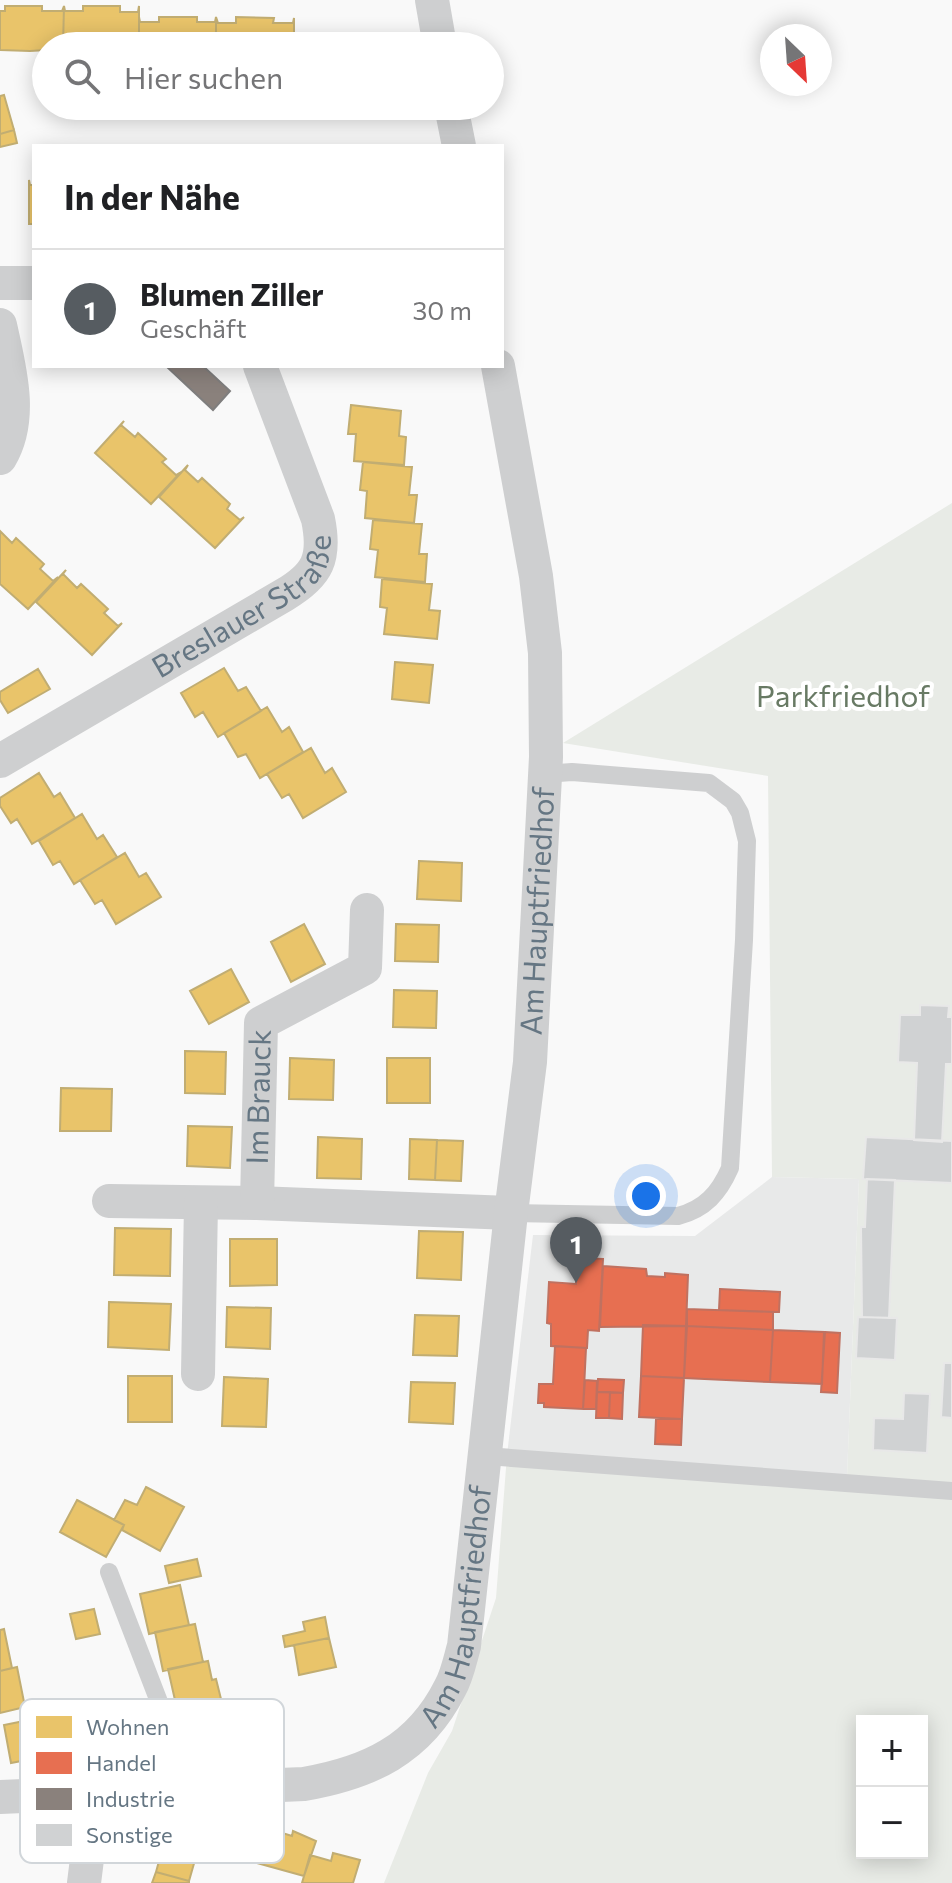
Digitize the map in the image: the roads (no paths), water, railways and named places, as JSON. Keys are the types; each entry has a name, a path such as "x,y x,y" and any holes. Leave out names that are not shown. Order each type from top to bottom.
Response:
{"street":[{"path":"432,0 438,32"},
{"path":"454,120 459,144"},
{"path":"0,283 32,283"},
{"path":"0,325 13,408 11,433 0,458"},
{"name":"Breslauer Straße","path":"0,761 284,595 311,576 322,538 318,519 261,368"},
{"name":"Am Hauptfriedhof","path":"284,1785 341,1778 375,1765 407,1744 431,1719 452,1686 464,1646 532,1037 545,774 545,653 540,607 498,368"},
{"name":"Im Brauck","path":"257,1203 261,1023 365,968 367,910"},
{"name":"Im Brauck","path":"109,1201 257,1203 511,1213"},
{"path":"198,1374 201,1203"},
{"name":"Am Hauptfriedhof","path":"0,1797 20,1796"},
{"path":"84,1883 86,1863"}],"lane":[{"path":"511,1213 678,1216 692,1213 705,1205 715,1195 730,1168 747,841 740,813 724,792 709,783 572,772 545,774"},
{"name":"Am Hauptfriedhof","path":"486,1456 952,1491"},
{"path":"109,1572 158,1699"}],"place":[{"name":"Blumen Ziller","path":"576,1283"}],"park label":[{"name":"Parkfriedhof","path":"843,697"}]}
